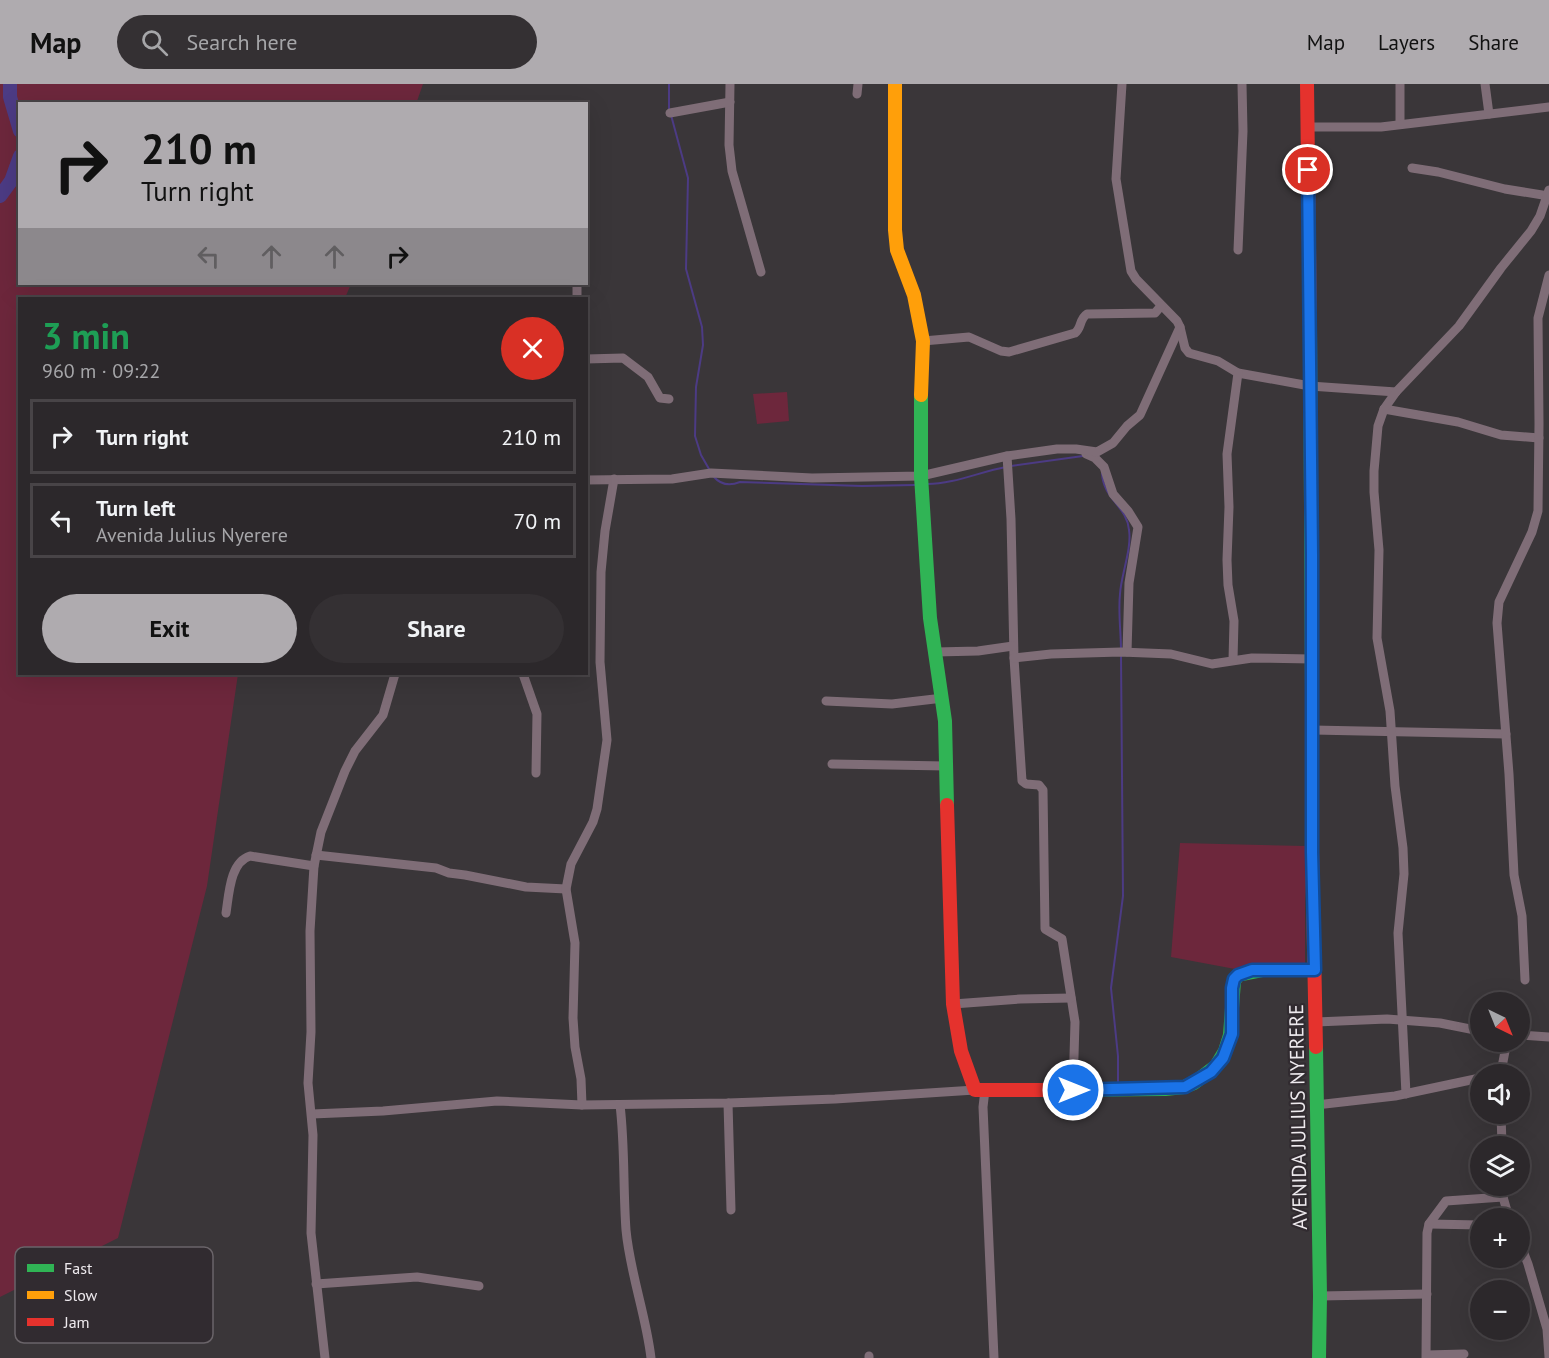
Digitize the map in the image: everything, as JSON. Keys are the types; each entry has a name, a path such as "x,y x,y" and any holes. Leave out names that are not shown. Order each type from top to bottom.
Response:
{"street":[{"path":"730,84 729,145 732,171 761,272"},
{"path":"894,84 897,250 914,295 923,341 921,476 930,618 943,698 952,1004 961,1051 980,1090 983,1107 994,1358"},
{"path":"1122,84 1116,179 1131,271 1180,327 1185,348 1189,353 1218,361 1238,373 1310,386 1396,392"},
{"path":"1238,250 1243,131 1242,84"},
{"name":"AVENIDA JULIUS NYERERE","path":"1307,84 1312,852 1320,1296 1319,1358"},
{"path":"1400,84 1400,124"},
{"path":"1485,84 1489,114"},
{"path":"670,113 730,102"},
{"path":"1307,128 1364,128 1549,107"},
{"path":"1406,1094 1398,933 1404,874 1403,848 1387,687 1379,658 1377,638 1379,550 1374,471 1378,426 1384,409 1396,392 1470,313 1501,268 1531,231 1540,216 1548,194 1505,189 1438,172 1412,168"},
{"path":"1526,980 1522,916 1512,853 1497,610 1535,523 1538,511 1539,438 1544,423 1538,318 1549,275"},
{"path":"923,341 969,337 1001,351 1009,352 1075,333 1079,329 1082,318 1087,314 1155,313 1161,306"},
{"path":"588,480 666,480 711,473 812,478 921,476 1007,456 1056,449 1097,452 1113,444 1127,426 1140,415 1180,327"},
{"path":"588,359 623,358 648,377 660,398 669,399"},
{"path":"1233,660 1234,621 1228,585 1227,560 1229,507 1227,454 1238,373"},
{"path":"1384,409 1458,422 1501,435 1539,438"},
{"path":"1076,449 1095,458 1104,467 1113,494 1138,527 1129,584 1127,652"},
{"path":"1007,456 1011,519 1013,646 1022,781 1039,785 1043,790 1045,929 1062,939 1075,1022 1073,1090"},
{"path":"582,1105 573,1018 575,943 566,889 572,864 597,809 608,740 600,662 601,572 614,479"},
{"path":"936,652 978,651 1013,646"},
{"path":"1014,658 1051,654 1127,652 1171,654 1212,663 1252,658 1312,659"},
{"path":"326,1358 311,1233 313,1161 312,1114 308,1083 311,1032 310,931 314,866 321,832 345,771 355,751 383,715 395,675"},
{"path":"523,675 537,714 537,773"},
{"path":"826,701 892,704 943,698"},
{"path":"1313,730 1506,734"},
{"path":"832,764 946,766"},
{"path":"316,855 436,868 449,873 465,874 526,887 566,889"},
{"path":"226,913 237,865 243,858 250,856 314,866"},
{"path":"312,1114 383,1111 497,1101 582,1105 728,1103 980,1090 1185,1087 1211,1072 1223,1058 1232,1034 1232,988 1234,979 1238,975 1252,970 1315,970"},
{"path":"952,1004 1071,998"},
{"path":"1316,1022 1387,1019 1440,1023 1470,1029"},
{"path":"1530,1036 1549,1037"},
{"path":"1316,1105 1406,1094 1470,1080"},
{"path":"728,1103 731,1209"},
{"path":"620,1105 626,1230 651,1358"},
{"path":"1464,1354 1426,1357 1429,1224 1446,1202 1503,1197 1506,1208"},
{"path":"1429,1224 1470,1225"},
{"path":"1529,1268 1548,1330 1549,1358"},
{"path":"316,1284 417,1277 479,1286"},
{"path":"1320,1296 1427,1294"}],"shaded area":[{"path":"0,84 423,84 417,102 18,102 18,285 351,285 345,297 18,297 18,675 238,675 207,886 118,1238 100,1247 15,1247 15,1290 0,1297"},
{"path":"787,392 789,421 757,424 753,394"},
{"path":"1180,843 1305,846 1305,966 1235,969 1171,957"}],"waterway":[{"path":"10,84 10,97 18,124"},
{"path":"669,84 669,109"},
{"path":"671,115 688,178 686,269 702,327 703,345 696,387 695,436 701,455 709,469"},
{"path":"0,196 11,181 18,162"},
{"path":"1011,466 1083,456"},
{"path":"927,484 957,480 1006,467"},
{"path":"1102,473 1106,490 1124,515 1130,537 1119,601 1121,650"},
{"path":"714,477 720,482 729,484 740,482 862,486 915,485"},
{"path":"1118,1084 1118,1056 1111,988 1123,896 1121,656"}],"traffic: fast":[{"path":"1310,328 1312,690"},
{"path":"921,395 921,476 930,618 945,721 947,805"},
{"path":"1047,1090 1165,1089 1184,1087 1194,1083 1216,1066 1225,1051 1230,1035 1234,981 1238,975 1263,970 1315,970"},
{"path":"1316,1047 1319,1358"}],"traffic: slow":[{"path":"895,84 895,230 897,250 914,295 923,341 921,395"}],"traffic: jam":[{"path":"1307,84 1310,328"},
{"path":"1312,690 1312,852 1316,1047"},
{"path":"947,805 953,1004 961,1051 975,1090 1047,1090"}],"route":[{"path":"1073,1090 1185,1087 1211,1072 1223,1058 1232,1034 1232,988 1234,979 1238,975 1252,970 1315,970 1312,852 1308,170"}]}
